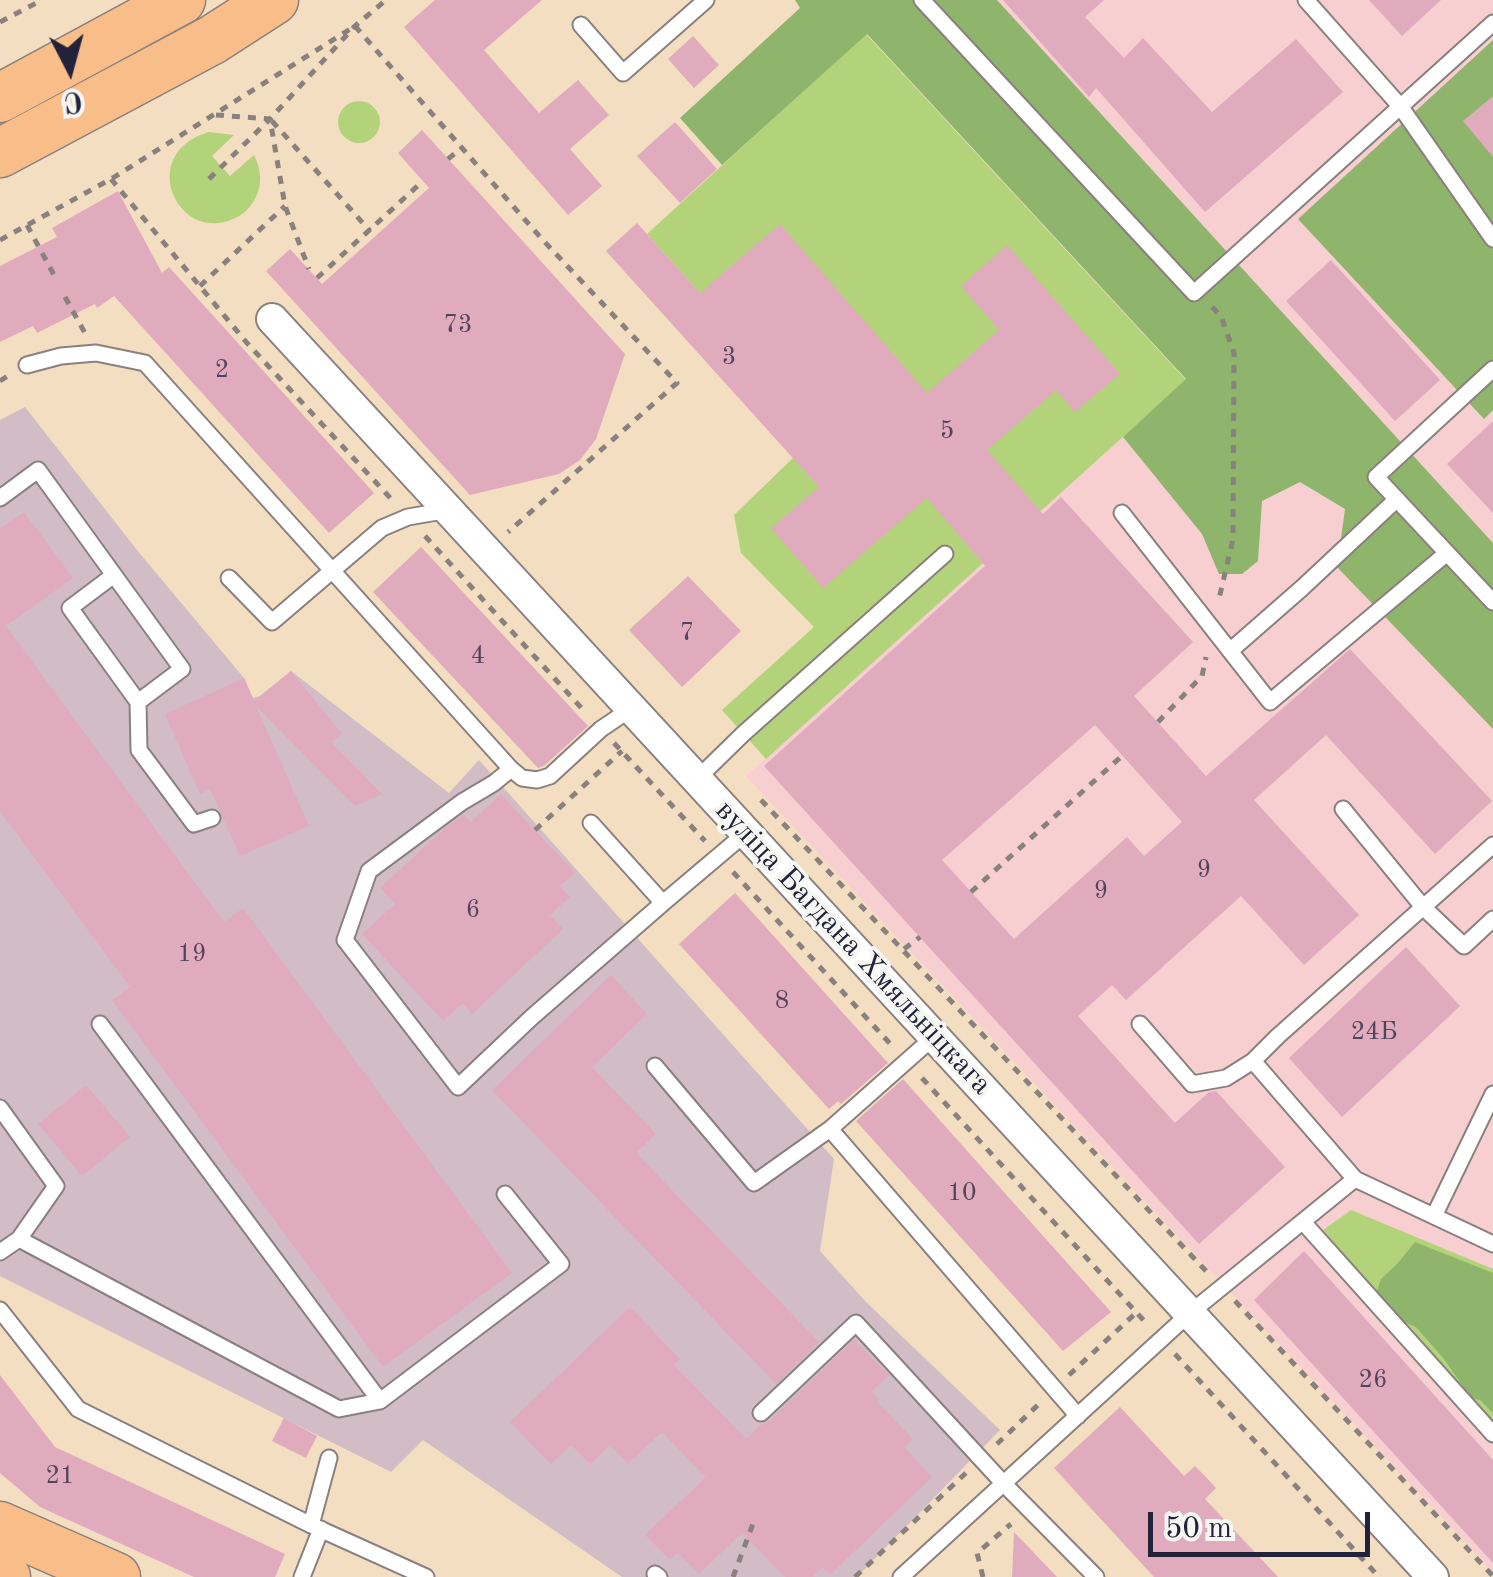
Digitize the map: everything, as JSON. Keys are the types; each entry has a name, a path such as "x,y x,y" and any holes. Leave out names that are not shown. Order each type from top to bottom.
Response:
{"main road":[{"path":"0,98 181,0"},
{"path":"0,153 212,40 274,0"},
{"path":"0,1526 116,1577"},
{"path":"0,1572 6,1577"}],"street":[{"name":"вуліца Багдана Хмяльніцкага","path":"272,319 1433,1577"}],"lane":[{"path":"580,25 624,74 706,0"},
{"path":"922,0 1194,292 1493,22"},
{"path":"1306,0 1400,106 1493,239"},
{"path":"27,366 61,356 96,353 145,362 522,778 537,780 550,776 601,729 632,708"},
{"path":"1493,369 1376,477 1493,602"},
{"path":"0,498 38,470 182,668 138,702"},
{"path":"1230,651 1397,499"},
{"path":"229,578 272,622 382,528 449,510"},
{"path":"1122,512 1270,702 1447,554"},
{"path":"697,778 945,554"},
{"path":"114,575 70,608 138,702 139,750 194,824 212,818"},
{"path":"511,769 369,871 346,940 458,1087 532,1017 747,832"},
{"path":"1343,809 1422,907 1464,946 1493,920"},
{"path":"591,823 663,902"},
{"path":"1140,1024 1192,1084 1226,1078 1253,1061 1493,845"},
{"path":"100,1024 380,1401"},
{"path":"655,1066 754,1184 830,1129 934,1036"},
{"path":"1253,1061 1356,1180 1493,1244"},
{"path":"1434,1216 1493,1094"},
{"path":"0,1108 56,1186 19,1239 0,1252"},
{"path":"830,1129 1078,1416"},
{"path":"901,1577 1190,1313 1356,1180"},
{"path":"19,1239 339,1409 380,1401 561,1264 505,1194"},
{"path":"1303,1222 1493,1434"},
{"path":"0,1310 78,1409 426,1577"},
{"path":"761,1413 856,1323 1096,1577"},
{"path":"302,1577 316,1527 328,1458"}],"path":[{"path":"0,22 42,0"},
{"path":"0,240 111,179 354,26 386,0"},
{"path":"210,179 354,26"},
{"path":"354,26 541,238 677,383 488,551"},
{"path":"213,115 270,118 370,231"},
{"path":"270,118 284,206 309,269"},
{"path":"448,158 463,147"},
{"path":"111,179 247,343 1379,1577"},
{"path":"317,278 423,181"},
{"path":"200,286 284,206"},
{"path":"27,225 54,275"},
{"path":"1158,722 1202,676 1233,539 1234,353 1222,316 1194,292"},
{"path":"65,297 96,353"},
{"path":"535,830 622,751"},
{"path":"972,892 1123,755"},
{"path":"550,776 591,823"},
{"path":"920,937 904,949 1493,1576"},
{"path":"983,1577 977,1553 1029,1509"},
{"path":"733,1577 754,1521"}],"shaded area":[{"path":"946,0 1493,0 1493,1572 746,776 1245,327"},
{"path":"25,407 244,678 253,698 291,671 449,793 479,760 834,1159 820,1251 866,1302 1000,1430 857,1577 622,1577 423,1440 391,1472 0,1276 0,420"}],"green space":[{"path":"795,0 997,0 1493,543 1493,729 1337,567 1345,509 1300,482 1262,501 1258,561 1242,574 1219,574 1202,534 1123,437 1186,379 867,34 722,165 680,118 800,8"},
{"path":"866,34 1186,380 766,759 722,710 814,627 741,553 734,515 822,430 647,234"},
{"path":"1493,40 1493,410 1484,419 1298,219"},
{"path":"359,101 374,107 380,122 374,137 359,143 344,137 338,122 344,107"},
{"path":"209,132 234,135 212,156 230,176 254,155 260,177 258,193 246,211 233,219 213,223 195,219 182,208 173,193 170,175 174,158 187,143"},
{"path":"1351,1210 1493,1269 1493,1437 1312,1238"},
{"path":"1415,1242 1493,1273 1493,1413 1480,1400 1471,1398 1416,1327 1396,1319 1373,1302 1381,1279"}],"building":[{"path":"435,0 542,0 484,50 539,113 578,80 609,115 570,149 602,186 568,215 404,27"},
{"path":"1003,0 1104,0 1085,17 1124,58 1143,38 1212,112 1296,39 1343,92 1205,212 1096,88 1089,97"},
{"path":"1369,0 1441,0 1402,36"},
{"path":"693,36 719,65 694,88 668,59"},
{"path":"1493,96 1493,157 1463,121"},
{"path":"675,122 717,169 680,203 637,156"},
{"path":"422,130 625,354 596,439 580,460 559,474 470,495 266,271 290,249 322,284 429,188 398,153"},
{"path":"118,191 162,273 169,267 374,493 329,533 114,296 97,308 95,304 37,333 33,326 0,342 0,266 57,237 52,228"},
{"path":"637,223 700,293 780,224 927,393 999,330 961,286 1007,245 1120,374 1075,412 1056,390 987,450 1043,514 1061,497 1193,642 1134,696 1206,776 1350,649 1492,801 1435,854 1326,735 1254,800 1359,915 1304,965 1241,896 1126,1000 1112,985 1078,1016 1175,1123 1209,1092 1216,1091 1285,1167 1199,1244 764,766 985,566 927,498 823,588 771,528 819,487 606,251","holes":["1095,725 1182,822 1144,856 1127,837 1014,939 942,860"]},
{"path":"1331,260 1440,380 1395,421 1286,301"},
{"path":"1493,421 1493,513 1447,464"},
{"path":"24,512 73,578 6,626 224,922 243,908 512,1273 383,1367 112,1000 130,987 0,811 0,529"},
{"path":"421,547 588,726 544,766 538,768 373,592"},
{"path":"688,576 741,631 682,687 629,630"},
{"path":"291,671 342,734 331,742 382,794 355,806 256,706 309,826 240,856 210,789 200,794 165,714 244,678 254,701"},
{"path":"501,794 575,873 560,886 570,897 550,915 563,929 472,1014 463,1003 443,1021 362,934 395,904 380,888 445,828 463,815 471,822"},
{"path":"735,893 888,1063 841,1104 838,1101 829,1109 679,944"},
{"path":"1406,947 1460,1006 1342,1117 1289,1058"},
{"path":"611,975 647,1014 592,1067 656,1134 636,1153 819,1342 776,1384 492,1090"},
{"path":"903,1079 1111,1312 1063,1351 856,1121"},
{"path":"86,1085 130,1137 82,1176 38,1124"},
{"path":"1304,1251 1493,1460 1493,1563 1254,1300"},
{"path":"630,1307 680,1359 674,1365 746,1439 854,1340 889,1375 872,1391 879,1399 877,1402 913,1439 904,1447 932,1477 830,1575 822,1567 813,1577 785,1577 742,1533 699,1574 678,1553 670,1560 645,1535 706,1477 662,1432 628,1464 610,1445 590,1464 571,1445 551,1464 510,1422"},
{"path":"0,1375 55,1447 285,1554 275,1577 194,1577 40,1507 0,1473"},
{"path":"1120,1407 1184,1476 1195,1466 1206,1477 1216,1488 1205,1499 1278,1577 1154,1577 1054,1468"},
{"path":"284,1418 317,1436 306,1458 272,1441"},
{"path":"1014,1532 1057,1577 1012,1577"}]}
